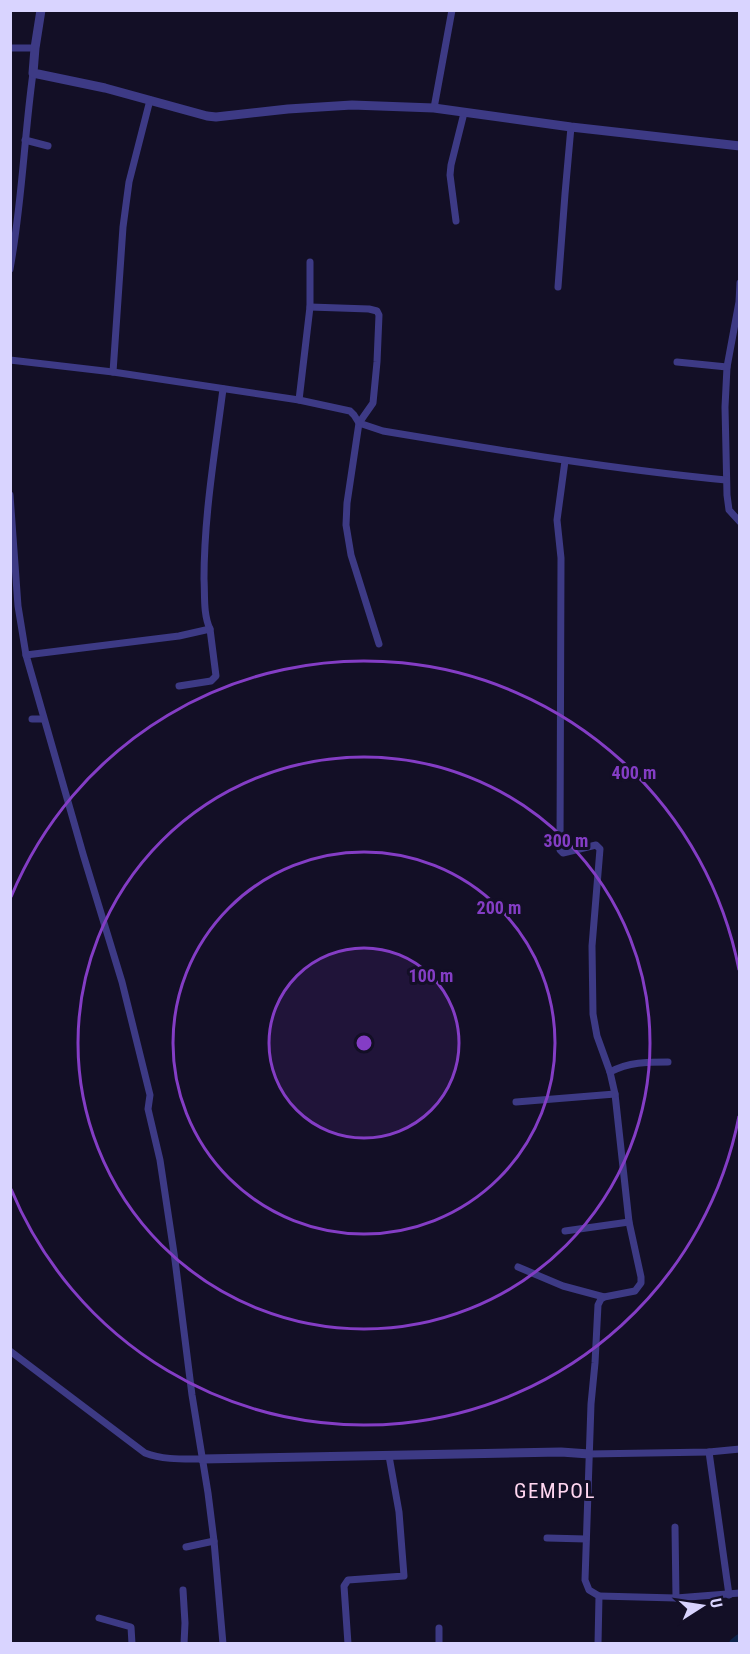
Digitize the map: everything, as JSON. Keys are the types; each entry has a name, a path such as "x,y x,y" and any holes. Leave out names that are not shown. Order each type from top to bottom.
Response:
{"street":[{"path":"10,269 18,228 25,140 41,10"},
{"path":"434,108 452,10"},
{"path":"10,48 35,48"},
{"path":"33,73 105,88 216,117 352,105 434,108 571,127 740,146"},
{"path":"113,372 123,227 129,182 150,100"},
{"path":"456,221 450,175 464,113"},
{"path":"558,287 571,127"},
{"path":"25,140 48,146"},
{"path":"299,399 310,307 310,262"},
{"path":"739,519 729,510 726,480 726,367 739,302 740,283"},
{"path":"310,307 369,309 378,312 378,353 373,403 359,423 346,525 351,555 379,644"},
{"path":"10,360 113,372 299,399 350,411 359,423 383,431 565,461 726,480"},
{"path":"677,362 726,367"},
{"path":"179,686 211,681 216,676 205,599 206,529 223,389"},
{"path":"518,1267 563,1286 604,1296 636,1291 641,1283 629,1222 615,1095 610,1072 597,1036 593,1014 592,946 600,849 596,845 563,853 560,850 561,558 557,520 565,461"},
{"path":"10,495 18,606 26,655 122,982 150,1095 148,1109 160,1160 214,1541 223,1644"},
{"path":"26,655 179,636 210,629"},
{"path":"32,719 44,719"},
{"path":"610,1072 639,1062 668,1062"},
{"path":"516,1102 615,1095"},
{"path":"565,1231 629,1222"},
{"path":"604,1296 598,1305 591,1404 585,1580 589,1590 598,1596 676,1598 740,1593"},
{"path":"10,1351 145,1453 155,1457 202,1459 561,1452 589,1454 709,1452 740,1449"},
{"path":"709,1452 729,1594"},
{"path":"348,1644 344,1586 348,1580 404,1576 399,1512 389,1456"},
{"path":"675,1527 676,1598"},
{"path":"548,1538 586,1539"},
{"path":"186,1547 214,1541"},
{"path":"183,1590 184,1644"},
{"path":"598,1596 598,1644"},
{"path":"99,1618 131,1627 132,1644"},
{"path":"439,1628 439,1644"}],"waterway":[{"path":"735,1644 740,1640"}],"district":[{"name":"GEMPOL","path":"555,1491"}]}
